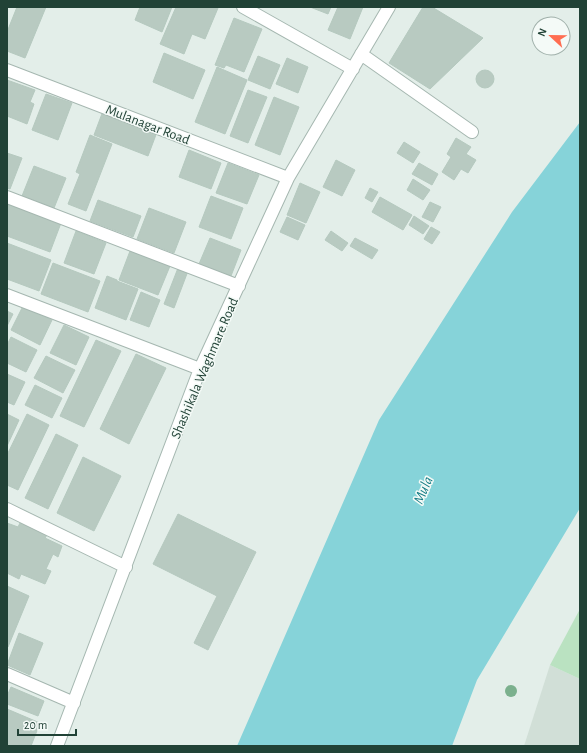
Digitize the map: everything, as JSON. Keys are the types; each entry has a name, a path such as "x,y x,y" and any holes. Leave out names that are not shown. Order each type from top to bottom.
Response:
{"street":[{"path":"243,7 353,69"},
{"name":"Shashikala Waghmare Road","path":"57,746 200,369 288,178 388,7"},
{"path":"361,54 472,132"},
{"name":"Mulanagar Road","path":"7,70 288,178"},
{"path":"7,197 239,286"},
{"path":"7,295 200,369"},
{"path":"7,509 126,567"},
{"path":"7,674 74,703"}],"shaded area":[{"path":"550,665 580,679 580,746 524,746"}],"green space":[{"path":"580,609 580,679 550,665"}],"water":[{"name":"Mula","path":"580,122 580,508 477,680 452,746 237,746 379,420 512,212"}],"building":[{"path":"17,7 46,7 25,58 7,51 7,32"},
{"path":"140,7 172,7 162,32 135,20"},
{"path":"176,7 218,8 205,39 192,34 184,54 160,44"},
{"path":"310,7 331,7 328,14"},
{"path":"338,7 363,7 350,39 328,30"},
{"path":"423,7 432,7 483,38 430,89 389,63"},
{"path":"234,18 262,29 244,72 226,65 224,68 215,65"},
{"path":"164,53 205,70 193,99 153,82"},
{"path":"258,56 280,65 270,89 248,80"},
{"path":"287,58 308,67 298,93 276,84"},
{"path":"217,67 247,80 225,134 195,122"},
{"path":"485,70 491,73 494,79 491,85 485,88 479,85 476,79 479,73"},
{"path":"7,80 35,90 30,102 34,104 27,124 7,116"},
{"path":"248,90 267,97 248,143 230,136"},
{"path":"46,94 72,103 58,140 32,130"},
{"path":"274,97 299,107 280,155 255,145"},
{"path":"103,111 157,132 148,156 94,135"},
{"path":"90,135 112,144 86,211 68,204 80,174 76,172"},
{"path":"456,138 471,147 466,154 476,160 468,173 461,169 454,180 442,172 451,157 447,154"},
{"path":"404,142 420,152 413,163 397,153"},
{"path":"189,150 221,163 211,189 179,177"},
{"path":"7,153 22,158 10,189 7,188"},
{"path":"336,160 355,170 342,196 323,187"},
{"path":"228,163 259,175 247,204 216,193"},
{"path":"419,163 438,174 432,185 412,174"},
{"path":"34,166 66,178 54,208 22,196"},
{"path":"413,179 430,190 423,200 407,190"},
{"path":"300,183 320,192 306,223 287,215"},
{"path":"370,188 378,192 372,202 365,198"},
{"path":"211,196 243,208 231,239 199,227"},
{"path":"380,197 412,215 403,230 372,212"},
{"path":"98,200 141,216 133,237 90,221"},
{"path":"430,202 441,207 433,222 422,217"},
{"path":"8,203 61,223 50,252 7,236"},
{"path":"149,208 186,222 174,253 137,239"},
{"path":"414,216 429,226 423,234 409,225"},
{"path":"287,217 305,225 298,240 280,232"},
{"path":"431,227 440,232 432,244 424,239"},
{"path":"76,231 106,243 94,274 64,263"},
{"path":"331,231 348,243 342,251 325,240"},
{"path":"210,238 241,250 231,276 199,264"},
{"path":"355,238 378,250 372,259 350,246"},
{"path":"7,243 51,260 39,291 7,279"},
{"path":"130,251 170,266 158,295 119,280"},
{"path":"53,263 100,281 88,312 41,294"},
{"path":"178,268 188,271 174,308 164,304"},
{"path":"107,276 138,289 126,320 95,308"},
{"path":"141,292 160,300 149,327 130,320"},
{"path":"23,306 52,320 40,345 11,330"},
{"path":"7,311 13,314 7,326"},
{"path":"64,325 89,337 76,365 50,353"},
{"path":"11,337 37,350 26,372 7,363 7,345"},
{"path":"96,340 121,351 84,427 60,416"},
{"path":"136,354 166,368 129,444 100,429"},
{"path":"46,356 75,370 63,393 34,378"},
{"path":"7,374 25,382 14,405 7,402"},
{"path":"35,385 62,398 52,418 25,405"},
{"path":"7,414 19,420 7,446"},
{"path":"27,414 49,425 18,490 7,485 7,455"},
{"path":"56,434 78,445 48,509 25,498"},
{"path":"83,457 121,476 94,531 57,513"},
{"path":"178,514 256,552 208,650 194,643 217,596 153,564"},
{"path":"7,523 18,527 20,523 47,535 45,538 62,546 58,557 53,554 46,569 51,571 45,584 21,574 19,579 7,573"},
{"path":"7,586 29,596 8,647 7,646"},
{"path":"19,633 43,643 30,675 7,665"},
{"path":"11,687 44,701 38,716 7,704 7,696"},
{"path":"7,709 40,723 31,746 7,746"}]}
